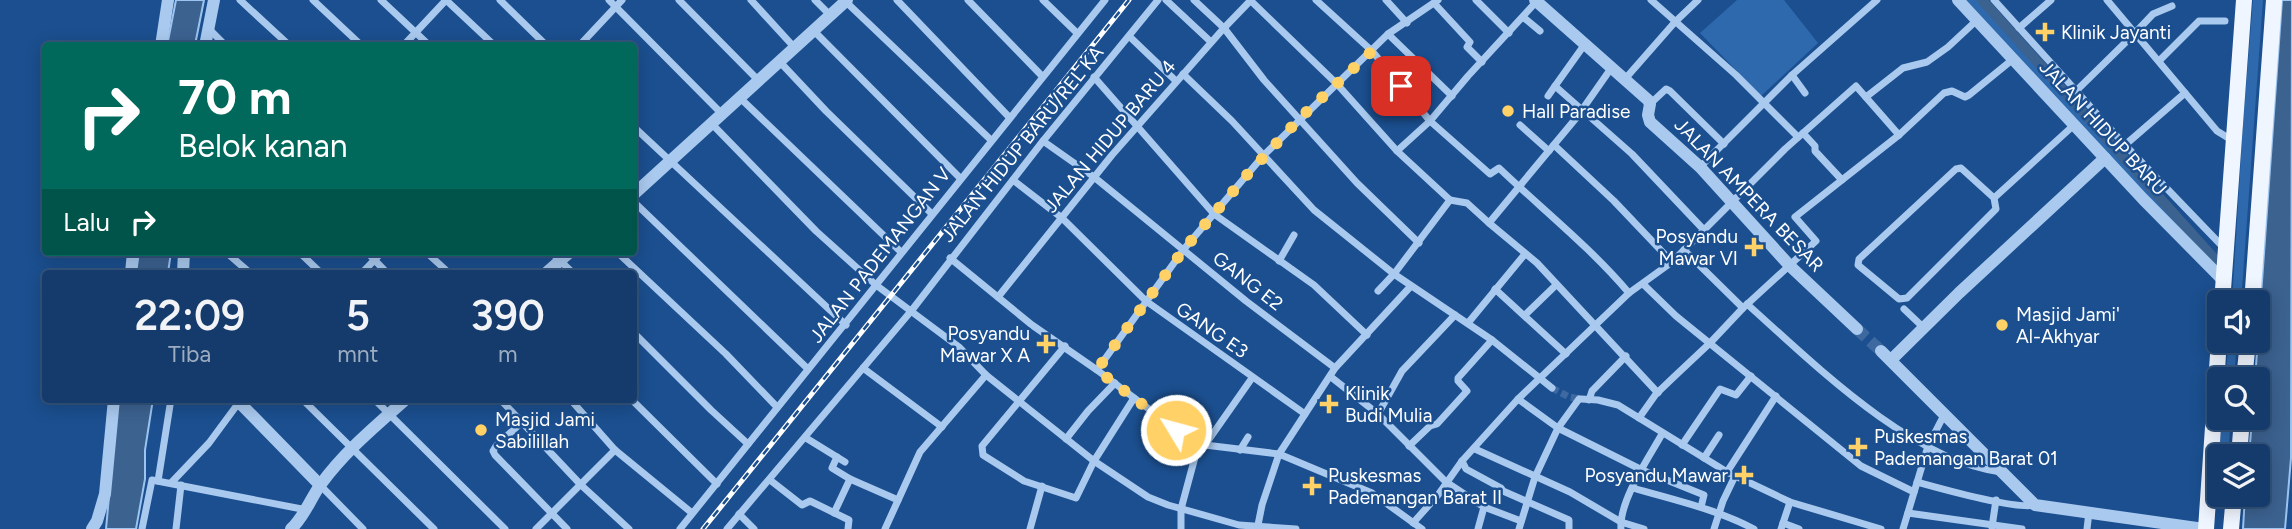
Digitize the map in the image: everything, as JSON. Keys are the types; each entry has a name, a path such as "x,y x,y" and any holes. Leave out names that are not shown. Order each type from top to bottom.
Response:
{"main road":[{"path":"2223,290 2244,0"},
{"path":"2253,290 2274,0"},
{"path":"2241,45 2270,46"},
{"path":"2205,529 2218,353"},
{"path":"2231,529 2233,507"}],"street":[{"path":"162,42 168,0"},
{"path":"206,42 214,0"},
{"path":"240,0 286,42"},
{"path":"313,0 358,42"},
{"path":"381,0 426,42"},
{"path":"407,42 446,0 491,42"},
{"path":"499,0 543,42"},
{"path":"609,0 721,113"},
{"path":"583,42 622,0"},
{"path":"679,0 758,80"},
{"path":"751,0 794,47"},
{"path":"815,0 830,15"},
{"path":"897,0 1009,117"},
{"path":"968,0 1042,76"},
{"path":"1043,0 1077,33"},
{"name":"JALAN PADEMANGAN V","path":"680,529 1105,0"},
{"name":"JALAN HIDUP BARU/REL KA","path":"727,529 912,310 950,258 1158,0"},
{"path":"1166,0 1211,42"},
{"path":"1194,0 1224,27 1264,80 1357,183 1419,243"},
{"path":"1251,0 1337,85 1397,151 1450,200 1467,203 1537,262 1658,393"},
{"name":"JALAN HIDUP BARU 4","path":"999,297 1094,177 1176,81 1251,0"},
{"path":"1315,0 1372,51 1430,121 1490,174 1499,168 1550,214 1629,293"},
{"path":"1386,0 1408,23"},
{"path":"1476,0 1509,33"},
{"path":"1651,0 1736,75 1763,103 1815,146 1815,151 1842,180"},
{"path":"1625,79 1698,0"},
{"path":"1700,167 1792,75 1877,0"},
{"name":"JALAN HIDUP BARU","path":"1958,0 2143,200 2223,280"},
{"path":"1994,0 2125,145 2217,244 2226,250"},
{"path":"2019,28 2051,0"},
{"path":"2107,0 2132,35 2159,61 2217,131 2235,142"},
{"path":"637,191 846,1 991,141"},
{"path":"1397,151 1430,121 1536,1"},
{"name":"JALAN AMPERA BESAR","path":"1536,1 1650,104 1648,120 1700,167 1790,266 1857,329"},
{"path":"1097,370 1184,249 1263,156 1388,34 1436,2 1471,42 1466,47 1482,62"},
{"path":"2076,91 2153,14 2172,6"},
{"path":"1523,17 1540,31"},
{"path":"1866,97 1903,68 1927,62 1977,20"},
{"path":"2159,61 2199,21 2225,21"},
{"path":"208,27 222,42"},
{"path":"813,30 960,178"},
{"path":"1388,34 1452,96"},
{"path":"1130,37 1176,81"},
{"path":"1548,96 1585,44"},
{"path":"1639,418 1658,393 1710,344 1745,306 1816,241 1795,218 1899,135 1944,93 1951,91 1965,97 2012,60"},
{"path":"779,61 826,111 932,214"},
{"path":"1489,223 1583,109 1612,67"},
{"path":"1183,74 1232,121 1314,211 1394,274 1492,340 1552,388"},
{"path":"1792,75 1805,93"},
{"path":"1094,77 1214,214 1314,285 1367,335"},
{"path":"1555,86 1632,154 1704,230"},
{"path":"1413,523 1462,461 1539,379 1629,293 1672,262 1801,135 1856,86 1899,135"},
{"path":"1650,104 1666,89 1670,90 1724,144"},
{"path":"2125,145 2185,93"},
{"path":"739,97 901,252"},
{"path":"711,122 816,231 876,285 960,347 986,375 1094,461 1148,497 1181,509 1239,524 1296,529"},
{"path":"1520,125 1614,201 1672,262"},
{"path":"1994,198 2074,125"},
{"path":"637,130 845,325"},
{"name":"GANG E2","path":"1043,141 1094,177 1246,301 1335,368"},
{"path":"2035,505 1886,356 1924,328 2105,158"},
{"path":"1956,169 1961,169 1994,198 1996,209 1903,300 1858,265 1858,259 1956,169"},
{"name":"GANG E3","path":"1013,180 1062,218 1146,301 1305,414"},
{"path":"1378,291 1419,243 1450,200"},
{"path":"637,205 808,369"},
{"path":"1279,261 1294,235"},
{"path":"1684,250 1745,306 1870,409 1928,446 1980,469 2002,472"},
{"path":"1468,323 1525,254"},
{"path":"231,256 247,270"},
{"path":"303,256 318,270"},
{"path":"372,256 384,270"},
{"path":"365,270 378,256"},
{"path":"430,256 446,270"},
{"path":"548,270 559,256"},
{"path":"622,256 778,407"},
{"path":"950,258 1032,325 1065,346 1201,446 1279,454 1372,493 1422,529"},
{"path":"1643,284 1676,316 1861,466 1914,492"},
{"path":"1525,315 1556,285"},
{"path":"1258,526 1279,454 1335,368 1411,286"},
{"path":"1494,289 1566,354"},
{"path":"1904,309 1924,328"},
{"path":"1378,414 1402,371 1455,315"},
{"path":"637,336 710,410 748,444"},
{"path":"1409,446 1430,426 1437,424 1468,391 1458,382 1458,378 1492,340"},
{"path":"1065,346 982,446 983,455 1024,481 1077,497 1094,461 1134,398"},
{"path":"1331,377 1378,414 1446,482 1484,507 1520,525 1535,477 1558,428 1626,356"},
{"path":"863,368 942,427"},
{"path":"885,529 920,452 986,375"},
{"path":"1682,445 1720,389 1736,396 1751,376"},
{"path":"1181,529 1181,509 1201,446 1252,378"},
{"path":"1066,439 1115,383"},
{"path":"1727,472 1776,396"},
{"path":"1583,399 1618,405 1727,472 1790,502 1881,529"},
{"path":"1518,400 1558,428 1642,470 1704,495 1701,507"},
{"path":"92,529 105,494 114,403"},
{"path":"142,529 155,481 170,403"},
{"path":"170,484 209,443 237,403"},
{"path":"242,403 363,529"},
{"path":"306,403 434,529"},
{"path":"378,403 505,529"},
{"path":"294,528 320,485 351,449 402,403"},
{"path":"504,403 581,485 629,529"},
{"path":"574,403 615,450 692,513"},
{"path":"635,403 717,484"},
{"path":"1903,529 1928,446 1944,415"},
{"path":"521,423 493,451 567,529"},
{"path":"1621,525 1633,488 1662,434"},
{"path":"1704,458 1718,435"},
{"path":"1240,450 1248,437"},
{"path":"806,438 845,462"},
{"path":"1475,449 1570,492 1621,525 1644,529"},
{"path":"536,529 615,450"},
{"path":"837,457 832,468 850,480 898,500"},
{"path":"1462,461 1466,469 1504,492 1569,520 1569,529"},
{"path":"1714,529 1718,513 1735,476"},
{"path":"770,480 802,505 810,501 849,520 848,529"},
{"path":"834,513 850,480"},
{"path":"155,481 307,510"},
{"path":"1917,482 2029,506 2205,529"},
{"path":"176,529 181,485"},
{"path":"1030,529 1042,486"},
{"path":"1633,488 1701,507 1754,529"},
{"path":"1992,527 1996,500"},
{"path":"1790,502 1782,526 1799,529"},
{"path":"1478,529 1484,507"},
{"path":"2087,529 2090,512"},
{"path":"1908,513 1992,527 2022,529"},
{"path":"739,514 754,529"}],"shaded area":[{"path":"176,0 204,0 196,42 168,42"},
{"path":"1737,0 1784,0 1818,43 1761,96 1700,33"},
{"path":"1958,0 1982,0 2225,271 2223,280"},
{"path":"2253,0 2263,0 2242,290 2233,290"},
{"path":"2282,0 2292,0 2291,458 2285,529 2243,529 2244,507 2270,507 2270,444 2250,444 2251,430 2270,430 2270,367 2256,367 2257,353 2270,353 2270,290 2261,290"},
{"path":"138,256 170,256 168,270 136,270"},
{"path":"2228,353 2236,353 2235,367 2226,367"},
{"path":"118,403 152,403 145,450 145,479 136,529 106,529"},
{"path":"2221,430 2230,430 2229,444 2220,444"}],"waterway":[{"path":"1982,0 2220,265"}],"tunnel":[{"path":"1857,329 1881,351"},
{"path":"1552,388 1569,397 1581,399"}],"railway":[{"path":"703,529 1129,0"}],"place":[{"name":"Klinik Jayanti","path":"2045,32"},
{"name":"Hall Paradise","path":"1508,111"},
{"name":"Posyandu Mawar VI","path":"1754,247"},
{"name":"Masjid Jami' Al-Akhyar","path":"2002,325"},
{"name":"Posyandu Mawar X A","path":"1046,344"},
{"name":"Klinik Budi Mulia","path":"1329,404"},
{"name":"Masjid Jami Sabilillah","path":"481,430"},
{"name":"Puskesmas Pademangan Barat 01","path":"1858,447"},
{"name":"Posyandu Mawar","path":"1744,475"},
{"name":"Puskesmas Pademangan Barat II","path":"1312,486"}],"route":[{"path":"1176,430 1097,370 1184,249 1263,156 1299,119 1372,51 1401,86"}]}
